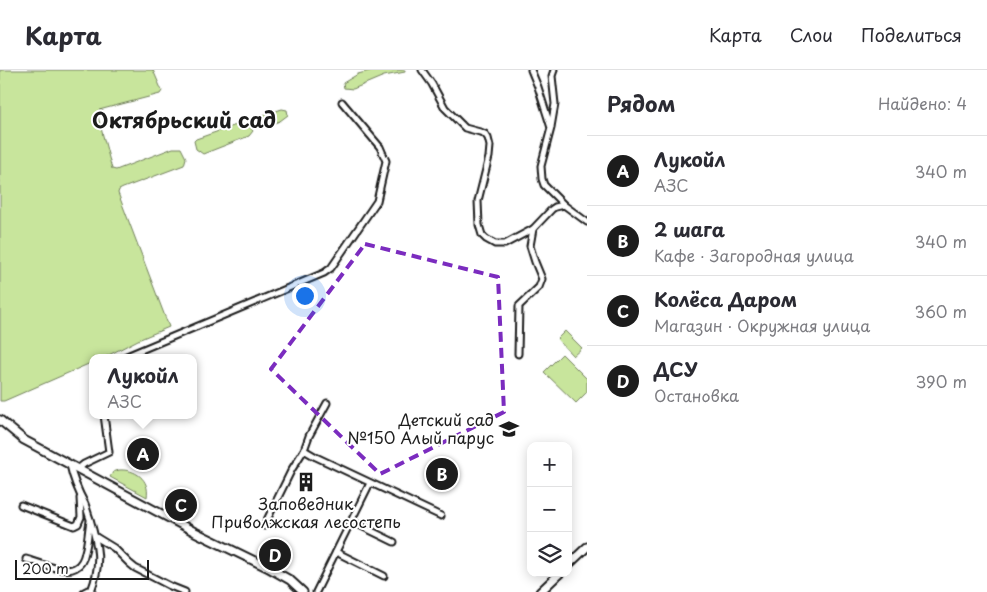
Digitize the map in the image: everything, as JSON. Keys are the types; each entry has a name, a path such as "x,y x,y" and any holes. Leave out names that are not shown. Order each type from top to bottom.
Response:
{"main road":[{"path":"0,420 24,440 195,532 267,567 290,580 303,592"},
{"path":"572,561 587,548"},
{"path":"540,592 556,577"}],"street":[{"path":"422,70 445,108 465,128 485,134 488,138 490,146 489,157 478,201 479,225 482,235 486,240 495,244 505,244 533,229 555,207 564,205"},
{"path":"531,70 551,128"},
{"path":"554,70 552,76 555,104 541,166 541,175 544,185 564,205 587,222"},
{"path":"132,354 324,273 331,268 377,201 386,161 380,148 342,102"},
{"path":"518,354 519,306 539,287 542,279 530,246 533,229"},
{"path":"264,526 327,403"},
{"path":"78,469 109,452 105,419"},
{"path":"304,450 441,516"},
{"path":"70,465 72,477 96,537 98,557 96,575 92,591 84,592"},
{"path":"316,592 370,483"},
{"path":"21,505 74,526 78,524 81,517 79,495"},
{"path":"26,558 67,570 76,568 80,564 86,550 90,520"},
{"path":"351,521 394,542"},
{"path":"96,537 114,548 135,568 185,592"},
{"path":"336,552 384,576"}],"highlighted area":[{"path":"365,244 498,277 504,412 380,474 271,369"}],"green space":[{"path":"0,70 153,70 162,91 160,94 99,110 98,117 112,169 116,170 173,148 181,148 186,158 184,165 123,188 118,193 169,327 111,354 89,354 89,364 4,401 0,401"},
{"path":"373,70 405,70 405,72 384,76 353,89 344,88 343,83 358,74"},
{"path":"282,109 287,110 288,115 280,121 260,128 254,124 254,120 260,116"},
{"path":"239,124 249,126 253,131 249,136 203,154 196,149 194,141 196,139"},
{"path":"565,331 582,348 573,356 557,339"},
{"path":"562,354 587,379 587,392 576,403 544,372"},
{"path":"119,470 131,471 140,476 146,485 147,497 110,477 113,472"}],"place":[{"name":"Детский сад №150 Алый парус","path":"509,429"},
{"name":"Лукойл","path":"143,454"},
{"name":"2 шага","path":"442,474"},
{"name":"Заповедник Приволжская лесостепь","path":"306,482"},
{"name":"Колёса Даром","path":"181,505"},
{"name":"ДСУ","path":"275,555"}],"district":[{"name":"Октябрьский сад","path":"184,121"}]}
